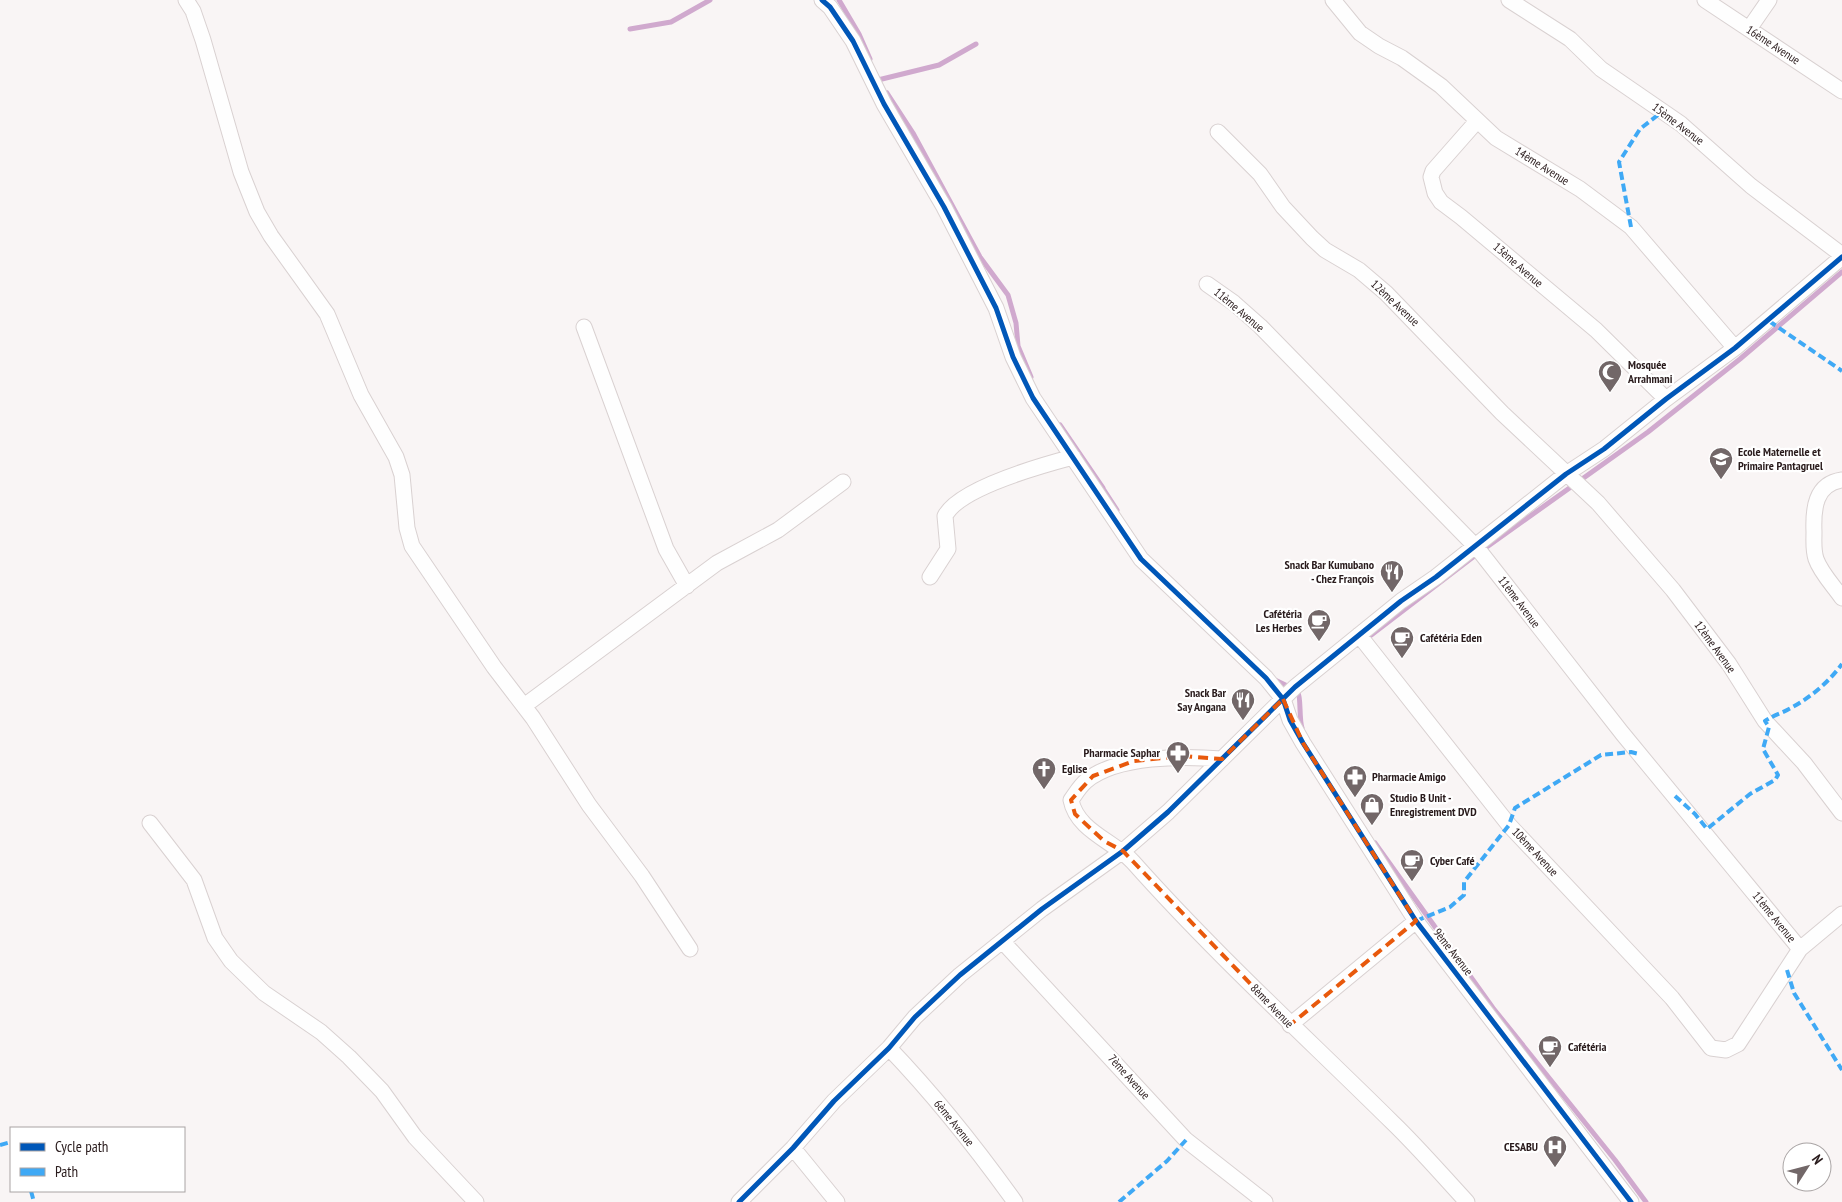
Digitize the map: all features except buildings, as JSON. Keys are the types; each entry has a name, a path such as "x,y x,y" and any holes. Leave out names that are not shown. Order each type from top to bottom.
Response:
{"street":[{"path":"186,0 193,11 203,40 241,172 257,212 271,236 327,314 361,395 396,457 402,476 407,528 412,546 494,667 524,706 589,805 642,876 690,949"},
{"name":"9ème Avenue","path":"822,0 830,7 853,41 868,74 944,207 996,308 1022,378 1073,457 1142,559 1266,678 1289,692 1290,720 1416,921 1631,1202"},
{"name":"14ème Avenue","path":"1333,0 1360,33 1402,58 1441,86 1496,138 1580,189 1631,227 1735,348"},
{"name":"15ème Avenue","path":"1509,0 1570,39 1601,69 1681,124 1751,186 1842,256"},
{"name":"16ème Avenue","path":"1705,0 1842,91"},
{"path":"1748,29 1769,0"},
{"name":"13ème Avenue","path":"1477,121 1433,171 1431,184 1441,202 1596,330 1666,399"},
{"name":"12ème Avenue","path":"1218,132 1260,174 1283,207 1312,238 1325,250 1359,270 1386,293 1491,402 1572,479 1673,590 1729,664 1765,721 1804,763 1842,812"},
{"path":"739,1202 794,1148 834,1101 889,1048 915,1017 947,987 1042,909 1123,851 1168,812 1289,692 1363,640 1572,479 1604,449 1666,399 1735,348 1842,256"},
{"name":"11ème Avenue","path":"1207,284 1234,303 1260,326 1480,551 1616,726 1800,949"},
{"path":"584,327 666,549 687,586"},
{"path":"930,577 948,549 945,516 954,505 966,496 1010,477 1045,464 1073,457"},
{"path":"1842,480 1827,485 1820,492 1816,500 1814,552 1816,561 1842,598"},
{"path":"524,706 717,564 778,530 843,482"},
{"name":"10ème Avenue","path":"1363,640 1509,825 1661,987 1711,1048 1726,1050 1738,1044 1800,949"},
{"name":"8ème Avenue","path":"1222,759 1182,756 1134,761 1094,776 1084,782 1071,800 1075,814 1104,841 1123,851 1174,908 1290,1025 1393,1123 1467,1202"},
{"path":"150,823 194,880 215,938 231,961 264,992 321,1032 349,1057 382,1091 414,1137 476,1202"},
{"path":"1800,949 1842,914"},
{"path":"1290,1025 1416,921"},
{"name":"7ème Avenue","path":"1003,942 1186,1140 1265,1202"},
{"name":"6ème Avenue","path":"889,1048 929,1092 1015,1202"},
{"path":"794,1148 837,1202"}],"highlighted area":[{"path":"1283,699 1303,743 1416,921 1290,1025 1123,851 1104,841 1075,814 1071,800 1093,776 1134,761 1182,756 1222,759"}],"waterway":[{"path":"630,29 671,22 710,0"},
{"path":"839,0 859,34 870,59"},
{"path":"878,80 939,65 976,44"},
{"path":"887,93 913,133 980,257 1008,295 1016,323 1018,346 1031,377"},
{"path":"1366,639 1477,554 1648,432 1740,359 1842,272"},
{"path":"1060,425 1103,488"},
{"path":"1104,490 1117,510"},
{"path":"1273,679 1298,693 1302,728"},
{"path":"1375,843 1493,1008 1615,1160 1646,1202"}],"marked path":[{"path":"1631,227 1619,162 1640,129 1663,111"},
{"path":"1769,321 1842,371"},
{"path":"1675,796 1695,814 1707,829 1750,794 1775,780 1778,775 1763,749 1769,727 1765,721 1797,705 1811,695 1825,684 1842,664"},
{"path":"1416,921 1450,907 1464,895 1464,882 1509,825 1515,808 1601,755 1631,752 1639,754"},
{"path":"1787,970 1794,993 1842,1070"},
{"path":"1119,1202 1167,1161 1186,1140"},
{"path":"0,1145 10,1142"},
{"path":"31,1192 34,1202"}],"cycle path":[{"path":"822,0 830,7 853,41 884,104 944,207 996,308 1013,357 1033,398 1141,559 1266,678 1283,699 1290,720 1303,743 1416,921 1631,1202"},
{"path":"739,1202 793,1148 834,1101 889,1048 915,1017 960,975 1042,909 1123,851 1168,812 1295,687 1401,601 1436,577 1566,474 1604,449 1666,399 1735,348 1842,257"}],"place":[{"name":"Mosquée Arrahmani","path":"1610,393"},
{"name":"Ecole Maternelle et Primaire Pantagruel","path":"1721,480"},
{"name":"Snack Bar Kumubano - Chez François","path":"1392,593"},
{"name":"Cafétéria Les Herbes","path":"1319,642"},
{"name":"Cafétéria Eden","path":"1402,659"},
{"name":"Snack Bar Say Angana","path":"1243,721"},
{"name":"Pharmacie Saphar","path":"1178,774"},
{"name":"Eglise","path":"1044,790"},
{"name":"Pharmacie Amigo","path":"1355,798"},
{"name":"Studio B Unit - Enregistrement DVD","path":"1372,826"},
{"name":"Cyber Café","path":"1412,882"},
{"name":"Cafétéria","path":"1550,1068"},
{"name":"CESABU","path":"1555,1168"}]}
